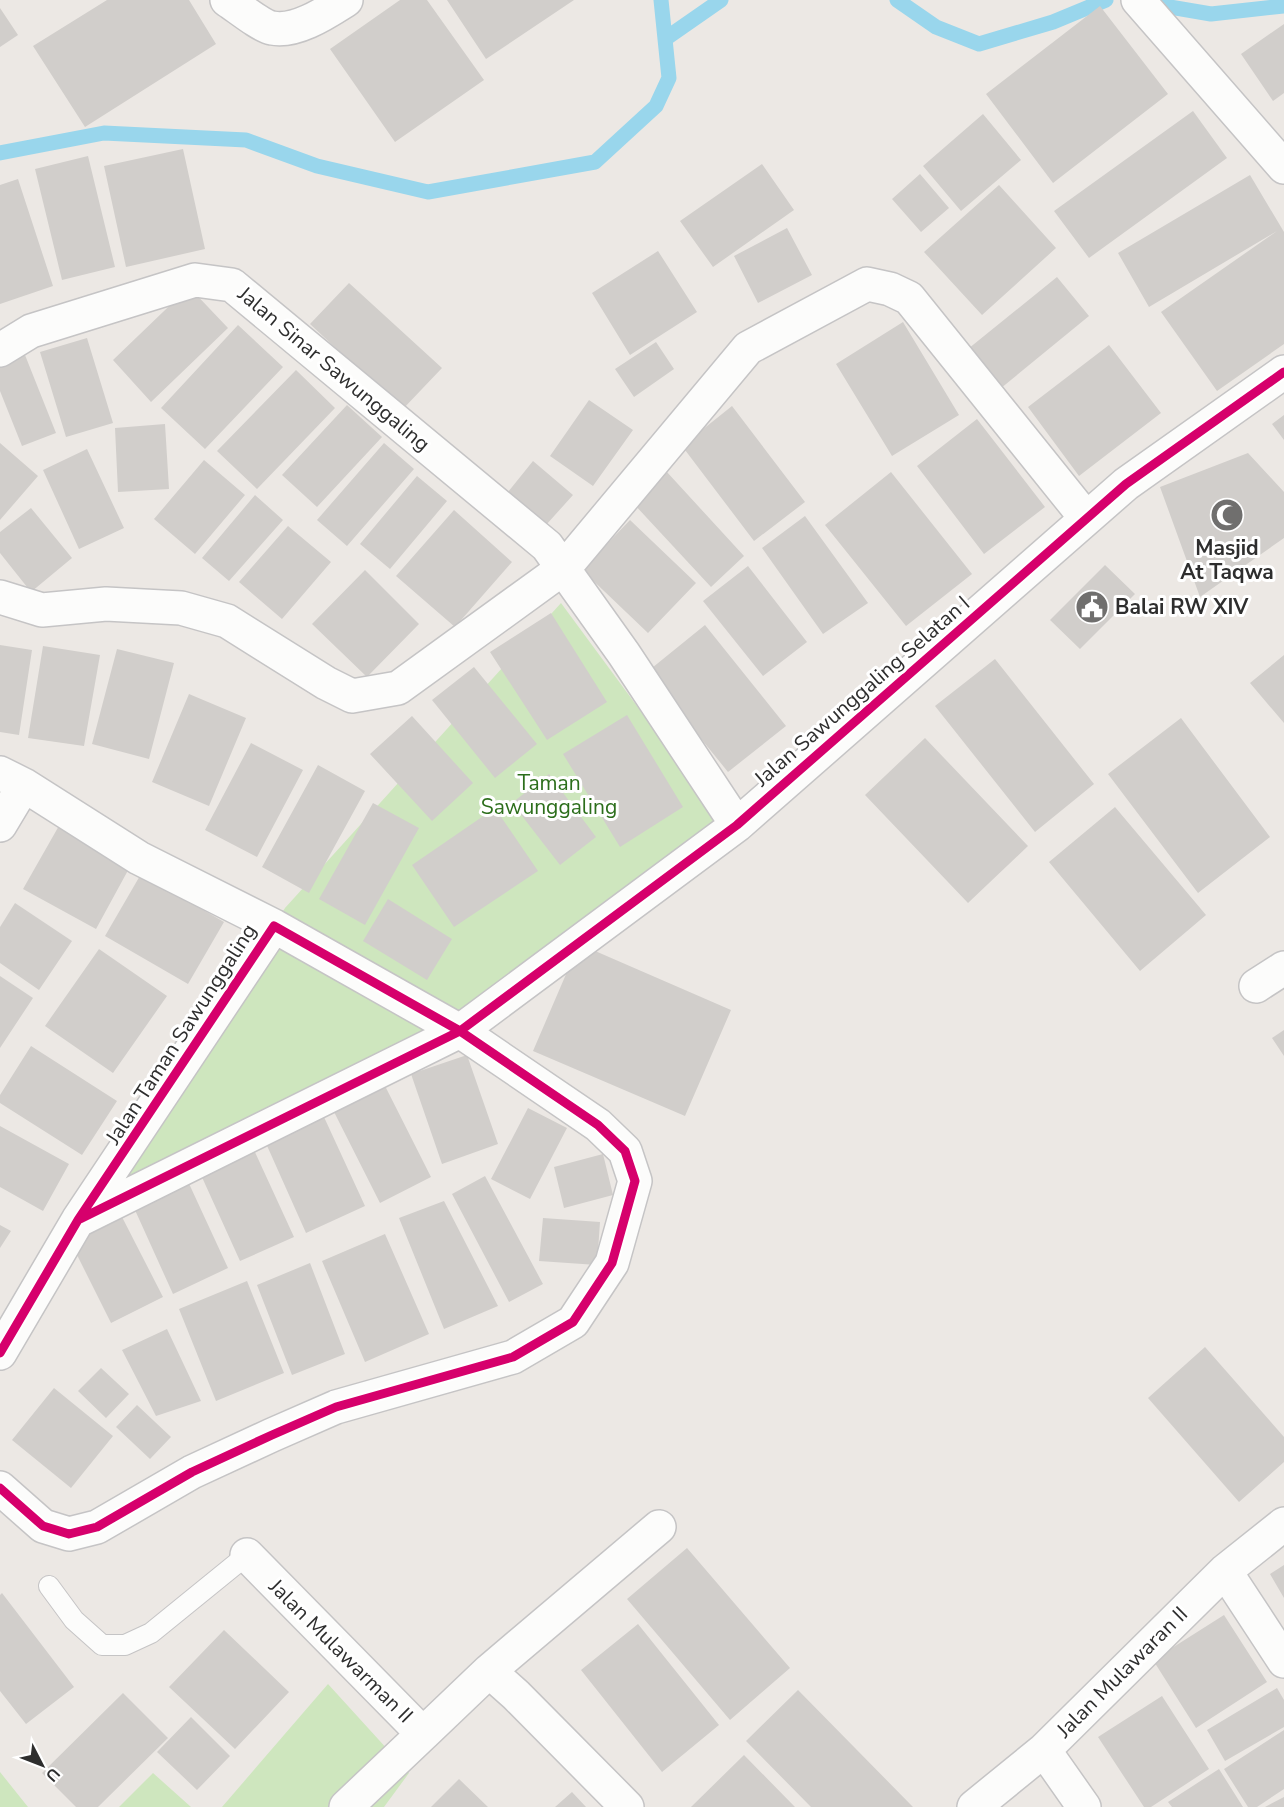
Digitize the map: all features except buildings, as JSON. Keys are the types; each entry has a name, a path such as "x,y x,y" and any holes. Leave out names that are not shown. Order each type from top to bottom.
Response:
{"street":[{"path":"227,0 271,28 293,26 326,13 346,0"},
{"path":"1143,6 1284,168"},
{"name":"Jalan Sinar Sawunggaling","path":"0,350 32,331 195,280 232,285 548,546 565,567 737,825"},
{"path":"0,597 42,610 106,604 181,608 227,621 352,696 398,688 565,567 748,348 867,284 890,289 909,298 1086,518"},
{"name":"Jalan Sawunggaling Selatan I","path":"460,1031 737,825 1126,484 1284,372"},
{"name":"Jalan Taman Sawunggaling","path":"0,825 12,779 139,858 274,926 460,1031 598,1125 626,1151 635,1182 612,1263 573,1322 513,1357 336,1407 192,1473 97,1527 69,1534 43,1526 0,1488"},
{"name":"Jalan Taman Sawunggaling","path":"0,1353 78,1220 274,926"},
{"path":"1256,986 1284,968"},
{"path":"78,1220 460,1031"},
{"name":"Jalan Mulawaran II","path":"1084,1807 1044,1750 1225,1571 1284,1524"},
{"name":"Jalan Mulawarman II","path":"246,1556 423,1734 489,1671 659,1527"},
{"path":"1225,1571 1284,1661"},
{"path":"489,1671 516,1695 627,1807"},
{"path":"346,1807 423,1734"},
{"path":"974,1807 1044,1750"}],"lane":[{"path":"48,1586 74,1620 102,1645 125,1645 151,1633 246,1556"}],"green space":[{"name":"Taman Sawunggaling","path":"561,603 721,820 437,1029 109,1197 285,908"},
{"path":"328,1684 409,1773 384,1807 222,1807"},
{"path":"0,1772 28,1807 0,1807"},
{"path":"153,1773 191,1807 119,1807"}],"waterway":[{"path":"0,153 104,133 246,140 317,166 428,192 595,162 656,106 669,78 661,0"},
{"path":"665,39 721,0"},
{"path":"897,0 936,27 979,44 1053,22 1106,0"},
{"path":"1147,3 1211,14 1284,6"}],"cycle path":[{"path":"0,1353 78,1220 274,926 460,1031 737,825 1126,484 1284,372"},
{"path":"0,1488 43,1526 69,1534 97,1527 192,1472 336,1407 513,1357 573,1322 612,1263 635,1181 625,1151 598,1125 460,1031 80,1219"}],"place":[{"name":"Masjid At Taqwa","path":"1227,515"},
{"name":"Balai RW XIV","path":"1092,607"}]}
